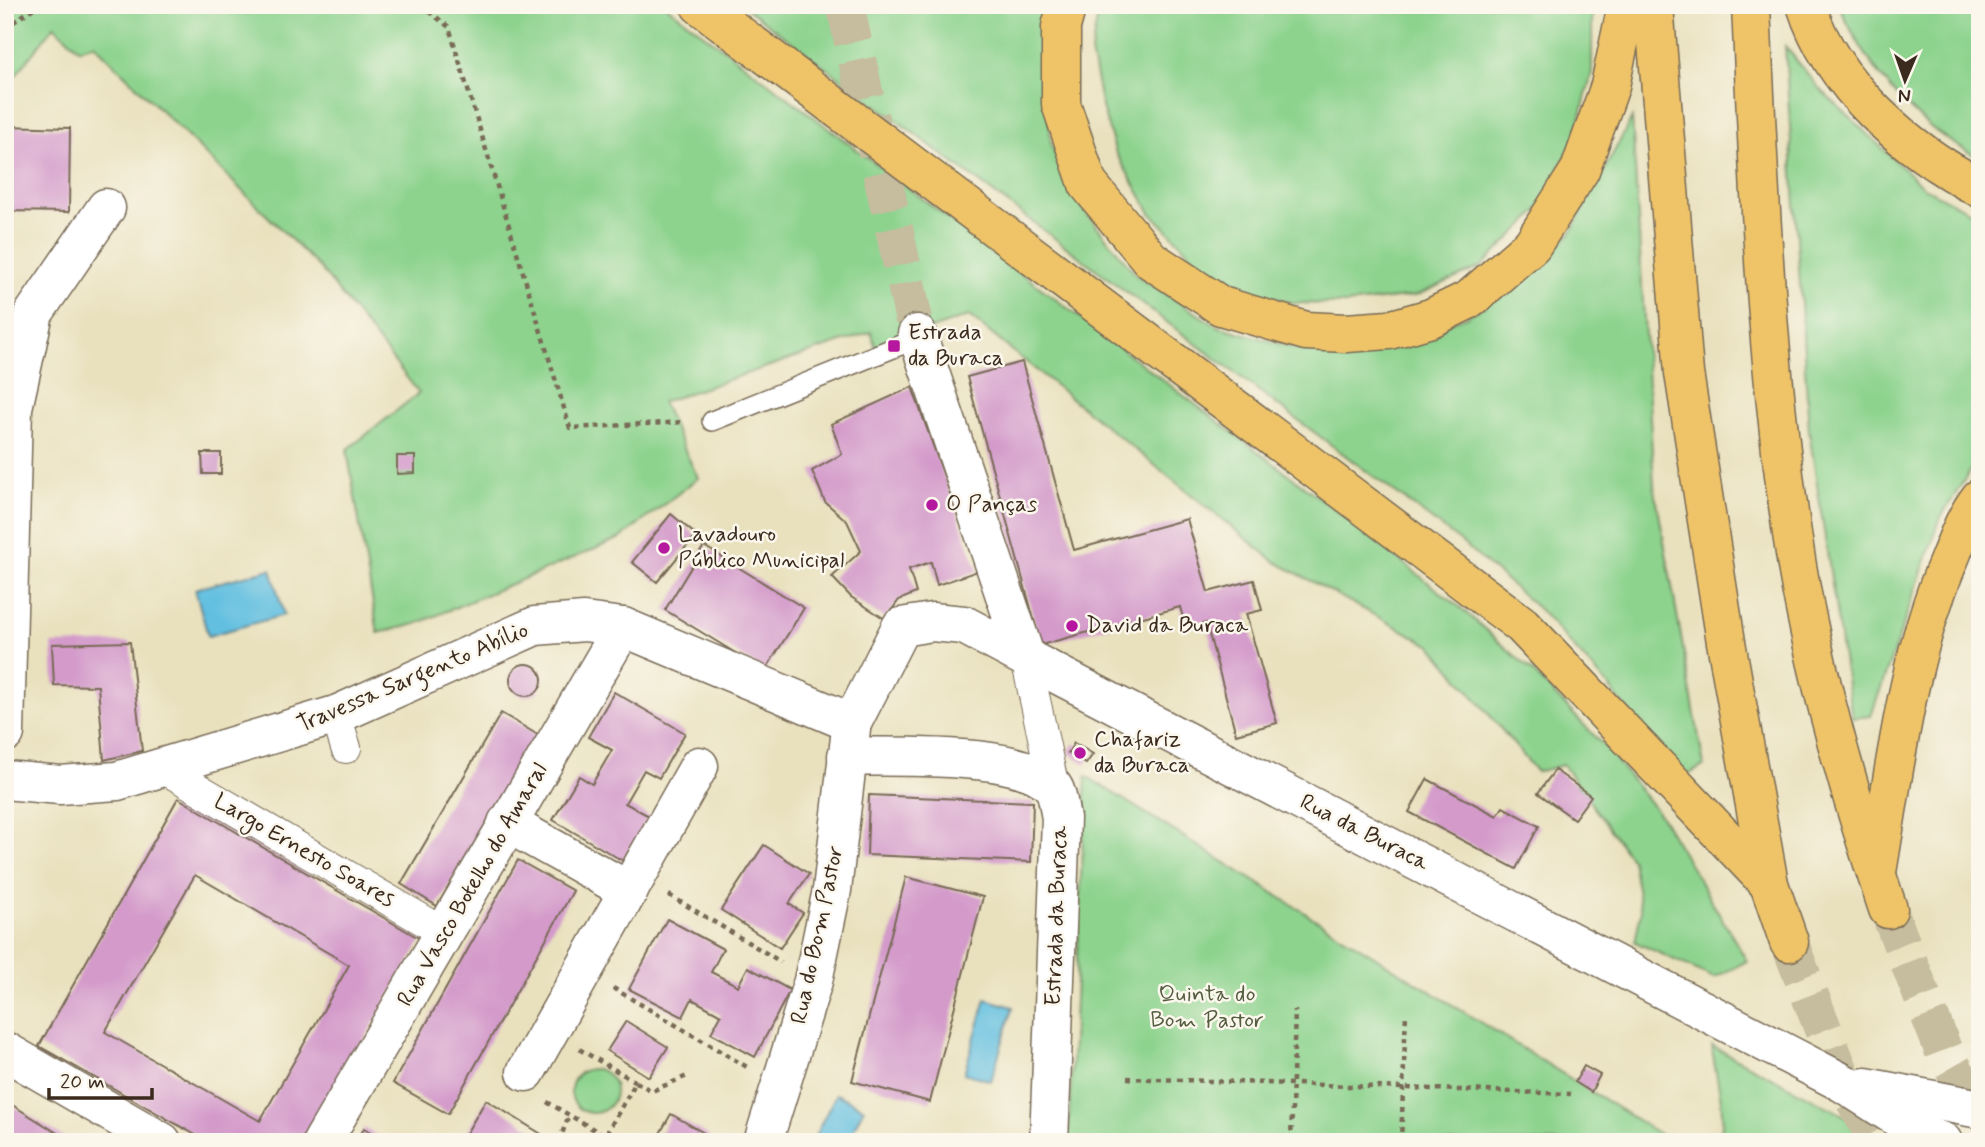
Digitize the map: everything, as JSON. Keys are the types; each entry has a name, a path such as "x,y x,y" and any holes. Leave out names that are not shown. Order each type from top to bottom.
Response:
{"highway":[{"path":"700,5 1522,625 1769,884"},
{"path":"1067,5 1061,27 1061,104 1088,184 1151,260 1221,306 1306,331 1346,332 1389,330 1431,318 1470,299 1532,245 1580,170 1610,86 1626,5"},
{"path":"1654,5 1684,373 1726,642 1769,884 1789,942"},
{"path":"1751,5 1755,117 1777,424 1796,554 1823,685 1858,822 1882,891 1909,686 1931,601 1968,513 1980,498"},
{"path":"1806,5 1814,28 1877,115 1909,144 1980,188"}],"street":[{"path":"5,733 13,408 34,313 106,208"},
{"name":"Estrada da Buraca","path":"917,336 1026,658 1061,818 1049,1142"},
{"name":"Travessa Sargento Abílio","path":"5,780 60,785 117,781 163,768 341,732 535,626 584,622 624,627 850,739"},
{"name":"Rua da Buraca","path":"850,739 887,650 901,626 932,622 964,625 1843,1083 1926,1136 1942,1142"},
{"name":"Rua Vasco Botelho do Amaral","path":"322,1142 624,627"},
{"path":"850,739 1007,762 1033,771 1054,788"},
{"name":"Rua do Bom Pastor","path":"763,1142 813,981 832,890 850,739"},
{"path":"526,1072 699,766"},
{"name":"Largo Ernesto Soares","path":"163,768 445,933"},
{"path":"507,823 633,884"},
{"path":"5,1051 162,1142"},
{"name":"Rua da Buraca","path":"1843,1083 1980,1109"}],"lane":[{"path":"712,421 917,336"}],"path":[{"path":"5,28 38,5"},
{"path":"280,5 312,5"},
{"path":"421,5 449,27 570,428 712,421"},
{"path":"633,884 813,981"},
{"path":"583,971 781,1086"},
{"path":"1291,1142 1295,1010"},
{"path":"1401,1142 1406,1013"},
{"path":"549,1032 652,1091 687,1076"},
{"path":"526,1072 518,1085 605,1136 636,1082"},
{"path":"1127,1078 1571,1094"},
{"path":"559,1142 569,1115"}],"green space":[{"path":"5,5 665,5 1329,505 1462,609 1531,670 1607,749 1661,816 1747,961 1714,978 1635,942 1641,912 1632,860 1563,765 1537,772 1432,646 1274,561 969,316 876,348 871,332 662,402 698,478 621,538 416,624 378,633 347,450 419,393 320,268 94,44 79,49 54,26 5,89"},
{"path":"742,5 1049,5 1045,54 1051,145 1083,209 1137,276 1217,326 1298,349 1382,345 1466,317 1525,279 1570,234 1632,118 1654,485 1704,766 1682,778 1606,683 1539,609 1460,541"},
{"path":"1100,5 1592,5 1592,72 1575,138 1537,212 1481,267 1415,296 1346,304 1295,303 1245,291 1198,262 1151,213 1116,153 1102,107 1091,52"},
{"path":"1839,5 1980,5 1980,158 1935,130 1896,94 1864,52"},
{"path":"1785,46 1818,87 1923,187 1980,217 1980,455 1941,517 1871,716 1852,718 1809,431"},
{"name":"Quinta do Bom Pastor","path":"1086,776 1672,1142 1068,1142"},
{"path":"1712,1046 1853,1120 1885,1142 1719,1142 1722,1106"},
{"path":"593,1069 602,1070 609,1075 614,1082 614,1100 609,1107 602,1112 593,1113 584,1112 577,1107 572,1100 571,1091 572,1082 577,1075 584,1070"}],"water":[{"path":"271,569 284,615 208,636 195,589"},
{"path":"986,999 1013,1007 991,1081 964,1073"},
{"path":"836,1094 864,1108 847,1142 812,1142"}],"building":[{"path":"5,126 70,128 69,212 5,211"},
{"name":"David da Buraca","path":"1022,362 1074,550 1187,519 1208,592 1254,580 1262,610 1246,614 1277,723 1236,734 1206,623 1186,629 1180,607 1041,645 967,377"},
{"path":"912,387 978,571 937,585 931,562 909,569 916,593 899,600 885,619 851,597 832,577 861,551 847,521 825,502 812,471 842,454 831,424"},
{"path":"202,453 221,453 221,474 203,474"},
{"path":"397,456 415,456 415,473 397,474"},
{"name":"Lavadouro Público Municipal","path":"671,514 696,535 657,582 632,562"},
{"path":"704,546 804,608 765,671 665,610"},
{"path":"130,642 142,751 104,760 98,686 54,685 52,644"},
{"path":"526,664 538,668 542,680 538,692 526,696 514,692 510,680 514,668"},
{"path":"614,692 685,733 659,778 644,770 625,803 649,816 623,861 553,820 579,776 592,784 612,750 588,737"},
{"path":"501,713 538,735 437,906 401,884"},
{"name":"Chafariz da Buraca","path":"1074,743 1093,754 1086,764 1068,753"},
{"path":"1555,770 1591,796 1574,819 1538,793"},
{"path":"1427,779 1497,816 1503,807 1539,826 1516,869 1409,812"},
{"path":"869,795 1033,802 1031,862 867,855"},
{"path":"178,798 422,940 305,1142 208,1142 39,1046","holes":["195,875 349,965 260,1121 105,1032"]},
{"path":"764,845 809,874 789,904 803,913 780,948 721,910"},
{"path":"518,860 573,891 448,1114 393,1083"},
{"path":"906,877 983,897 930,1102 852,1081"},
{"path":"667,919 723,949 711,972 738,986 748,967 790,990 755,1057 711,1033 721,1015 692,999 683,1017 629,989"},
{"path":"626,1021 668,1047 649,1077 607,1051"},
{"path":"1584,1066 1600,1075 1591,1092 1575,1082"},
{"path":"486,1100 543,1135 539,1142 461,1142"},
{"path":"9,1103 72,1142 5,1142 5,1110"},
{"path":"671,1114 709,1136 706,1142 655,1142"},
{"path":"364,1128 389,1142 357,1142"}],"tunnel":[{"path":"845,5 917,334"},
{"path":"1888,909 1944,1052 1980,1114"},
{"path":"1789,942 1843,1080 1878,1142"}],"place":[{"name":"Estrada da Buraca","path":"894,346"},
{"name":"O Panças","path":"932,505"},
{"name":"Lavadouro Público Municipal","path":"664,548"},
{"name":"David da Buraca","path":"1072,626"},
{"name":"Chafariz da Buraca","path":"1080,753"}]}
